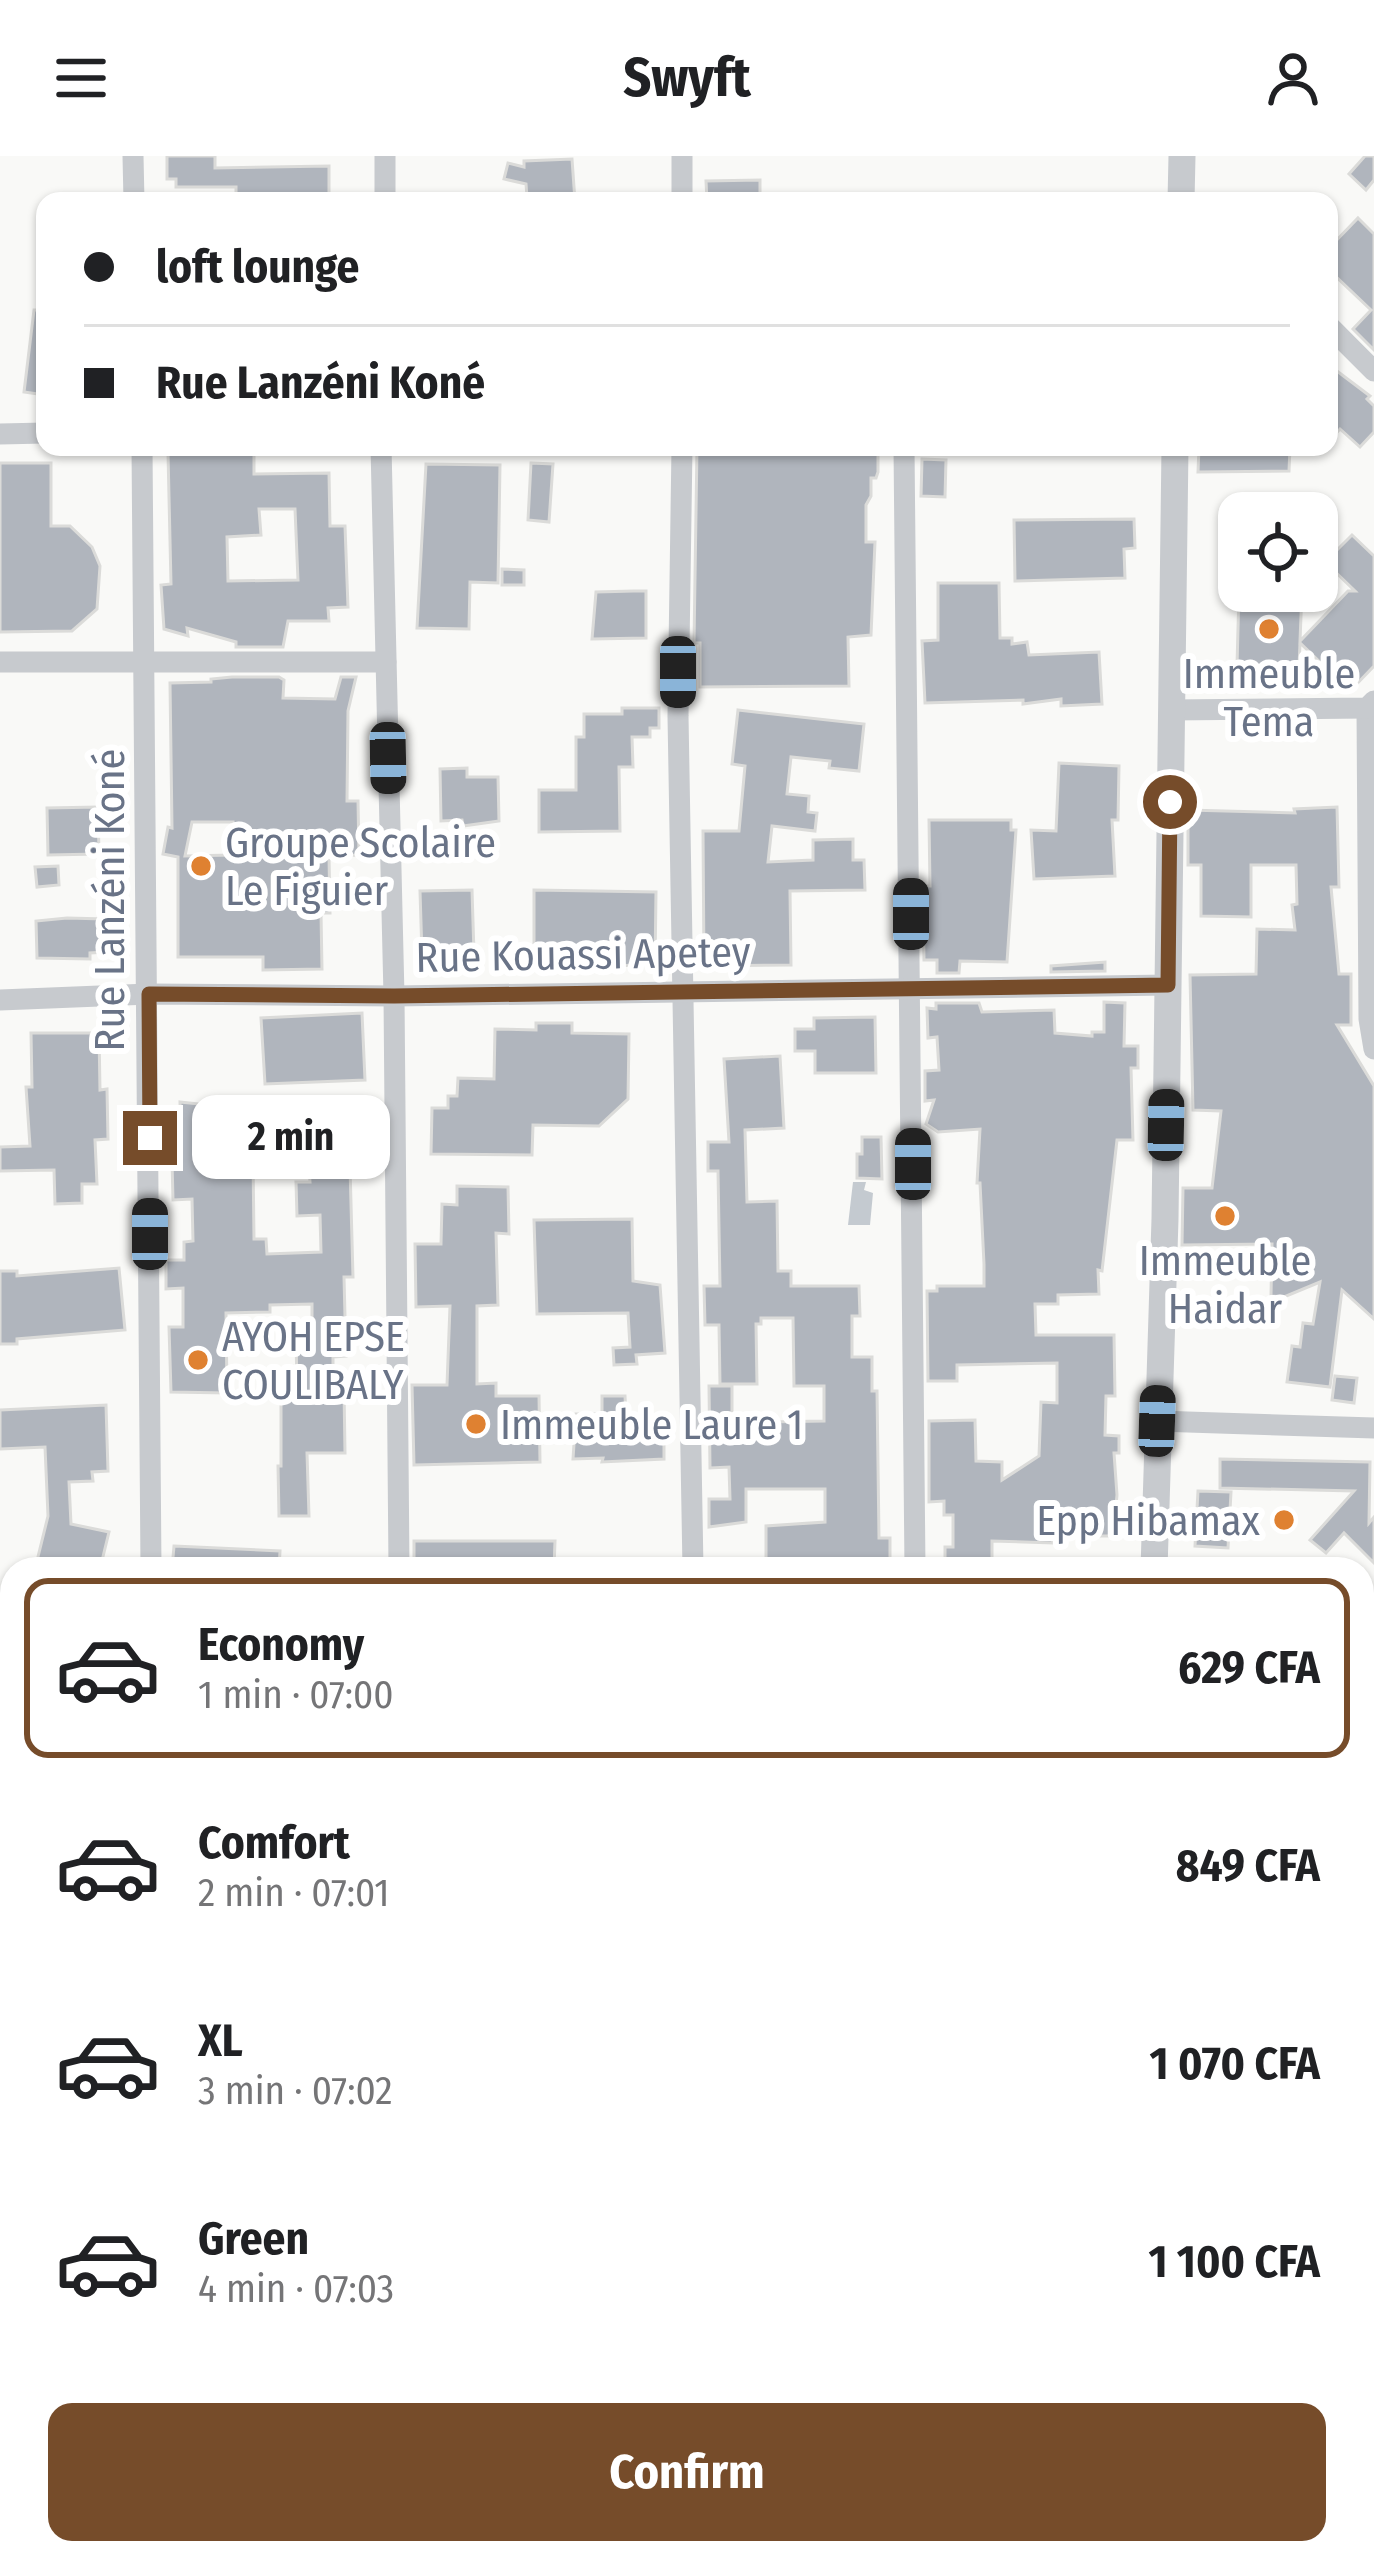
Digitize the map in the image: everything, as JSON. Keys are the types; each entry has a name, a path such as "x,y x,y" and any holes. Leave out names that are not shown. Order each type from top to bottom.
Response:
{"street":[{"path":"133,156 134,192"},
{"path":"385,156 385,192"},
{"path":"682,156 682,192"},
{"path":"1181,192 1182,156"},
{"path":"1338,335 1374,370"},
{"path":"0,434 36,434"},
{"name":"Rue Lanzéni Koné","path":"142,456 152,1557"},
{"path":"381,456 394,996 399,1557"},
{"path":"682,456 678,584 693,1557"},
{"path":"904,456 916,1557"},
{"path":"1154,1557 1165,1219 1175,456"},
{"path":"0,662 386,662"},
{"path":"1172,710 1372,708 1369,1019 1374,1049"},
{"name":"Rue Kouassi Apetey","path":"0,1000 149,994 394,996 1168,985"},
{"path":"1157,1421 1374,1428"}],"shaded area":[{"path":"853,1182 866,1182 864,1190 873,1193 870,1225 848,1225"}],"building":[{"path":"167,156 215,156 215,168 329,166 329,192 236,192 236,187 176,187 176,179 167,179"},
{"path":"1365,156 1374,156 1374,180 1366,190 1349,174"},
{"path":"572,159 574,192 527,192 526,184 504,179 508,163 524,167 524,161"},
{"path":"760,180 760,192 707,192 706,181"},
{"path":"1358,218 1374,234 1374,350 1353,329 1371,310 1338,279 1338,239"},
{"path":"34,310 36,310 36,394 24,392"},
{"path":"1338,372 1370,396 1367,399 1374,406 1374,432 1360,447 1340,429"},
{"path":"168,456 254,456 254,474 329,473 330,526 345,526 348,607 328,608 329,621 288,621 283,647 236,647 236,642 187,628 188,636 164,629 161,585 171,584","holes":["259,509 295,509 298,580 228,581 227,537 261,535"]},
{"path":"697,456 878,456 878,472 871,478 866,505 866,542 875,542 871,635 848,637 849,686 700,687 700,643 694,643"},
{"path":"1199,456 1290,456 1289,471 1198,472"},
{"path":"922,459 946,460 945,497 921,496"},
{"path":"0,463 51,463 51,526 70,526 92,547 100,566 97,609 72,631 0,632"},
{"path":"531,463 553,464 549,522 528,520"},
{"path":"426,464 500,465 498,583 470,582 469,629 417,628"},
{"path":"1134,519 1135,548 1124,549 1125,578 1015,581 1014,520"},
{"path":"1352,535 1374,556 1374,666 1350,691 1300,643 1299,667 1237,666 1238,612 1301,612 1300,641 1328,612 1338,612 1338,601 1348,591 1355,591 1338,575 1338,549"},
{"path":"502,569 524,570 524,585 502,585"},
{"path":"938,583 999,583 1000,638 1012,638 1012,644 1027,642 1029,655 1099,652 1102,704 1061,706 1061,699 1023,704 1023,700 925,703 922,641 938,640"},
{"path":"646,591 646,638 592,639 596,592"},
{"path":"279,677 284,680 283,698 335,699 341,677 356,677 348,711 347,801 358,801 359,855 329,856 330,913 321,913 322,969 263,970 263,957 178,957 178,857 163,854 168,827 172,828 170,683","holes":["192,822 233,822 233,855 185,856"]},
{"path":"622,708 659,708 659,728 650,728 650,737 632,737 633,767 619,767 620,831 539,832 539,790 576,790 576,737 584,737 584,714 622,714"},
{"path":"738,710 864,724 859,771 829,768 830,761 791,757 787,794 809,796 808,812 817,813 815,831 772,826 768,862 813,860 813,840 853,839 853,860 864,860 865,890 790,891 791,965 704,966 703,831 739,831 745,766 732,764"},
{"path":"1059,763 1119,766 1118,820 1112,820 1115,876 1034,879 1031,830 1056,831"},
{"path":"467,768 467,777 498,777 499,821 463,826 462,820 441,821 440,769"},
{"path":"98,807 99,854 48,855 47,808"},
{"path":"1337,807 1339,887 1331,887 1339,974 1351,974 1351,1025 1337,1025 1374,1086 1374,1319 1342,1290 1330,1387 1287,1382 1292,1346 1300,1347 1303,1323 1313,1324 1320,1282 1284,1297 1271,1296 1272,1244 1182,1245 1183,1188 1212,1188 1221,1111 1193,1110 1190,975 1256,974 1257,929 1295,930 1292,905 1297,904 1296,865 1251,865 1251,917 1201,916 1201,865 1188,865 1188,810 1295,813 1294,809"},
{"path":"929,820 1011,820 1011,830 1016,830 1007,962 960,961 959,973 937,973 937,960 924,960 923,886 930,886"},
{"path":"58,866 59,885 37,887 35,867"},
{"path":"472,890 474,954 422,955 420,891"},
{"path":"534,890 656,892 655,965 534,967"},
{"path":"105,919 106,952 90,953 90,959 37,958 36,921"},
{"path":"1105,962 1105,971 1051,972 1051,966"},
{"path":"1104,1002 1125,1003 1124,1046 1138,1046 1138,1068 1131,1068 1133,1140 1117,1140 1102,1271 1098,1270 1099,1294 1058,1295 1058,1304 1035,1304 1036,1335 1114,1335 1115,1396 1106,1396 1105,1435 1119,1436 1119,1453 1114,1453 1113,1536 1052,1536 1053,1543 992,1541 992,1557 945,1557 945,1547 953,1547 953,1515 944,1515 944,1501 929,1502 929,1421 975,1420 976,1461 1002,1462 1002,1480 1039,1456 1041,1402 1057,1403 1057,1363 957,1365 957,1381 928,1381 927,1291 937,1291 937,1286 984,1286 984,1264 977,1183 980,1129 938,1132 926,1124 934,1100 925,1101 925,1071 939,1070 937,1037 928,1038 927,1008 936,1009 936,1003 979,1003 982,1012 1054,1010 1055,1033 1092,1036 1092,1032 1104,1032"},
{"path":"362,1013 365,1080 265,1084 261,1018"},
{"path":"875,1017 876,1073 815,1073 815,1051 795,1051 795,1029 814,1029 814,1018"},
{"path":"536,1023 572,1023 572,1033 629,1034 628,1099 599,1126 533,1125 532,1155 431,1154 432,1108 448,1108 448,1096 457,1096 458,1078 494,1079 495,1029 536,1030"},
{"path":"31,1033 99,1033 100,1090 107,1089 108,1139 95,1140 97,1184 82,1184 82,1203 55,1204 54,1170 0,1171 0,1147 30,1146 26,1087 32,1087"},
{"path":"780,1056 784,1128 745,1130 747,1202 777,1201 778,1271 791,1271 791,1286 859,1286 860,1316 852,1316 852,1357 872,1357 872,1391 877,1391 879,1538 890,1538 890,1557 766,1557 766,1526 825,1522 825,1489 746,1489 746,1522 709,1527 709,1499 730,1499 729,1467 710,1468 709,1386 732,1386 732,1416 765,1416 765,1422 824,1421 824,1386 794,1386 793,1318 761,1318 761,1324 756,1324 757,1384 720,1384 719,1325 705,1325 704,1286 720,1286 718,1171 708,1171 708,1142 729,1142 724,1059"},
{"path":"180,1102 228,1107 229,1160 253,1158 254,1239 266,1239 267,1254 321,1252 320,1215 297,1216 296,1182 310,1182 309,1168 350,1167 353,1277 344,1277 346,1356 333,1357 333,1389 344,1389 345,1453 307,1453 309,1516 279,1516 278,1466 281,1389 297,1389 296,1337 312,1337 312,1304 226,1313 227,1393 171,1392 169,1327 183,1327 183,1288 166,1289 166,1260 184,1260 184,1242 193,1241 192,1199 173,1200 172,1161 181,1161"},
{"path":"862,1137 881,1137 882,1179 857,1178"},
{"path":"457,1186 508,1187 509,1234 496,1233 498,1305 477,1306 477,1384 496,1383 496,1396 539,1396 540,1462 414,1465 412,1385 447,1385 450,1306 416,1307 415,1244 441,1244 442,1204 457,1205"},
{"path":"632,1219 633,1281 660,1285 665,1353 636,1355 637,1364 614,1365 613,1348 630,1347 628,1313 537,1314 534,1220"},
{"path":"119,1268 125,1330 0,1344 0,1271 17,1271 17,1276"},
{"path":"1335,1376 1357,1378 1354,1403 1332,1400"},
{"path":"602,1396 625,1396 626,1415 639,1415 639,1430 664,1429 664,1459 573,1459 576,1414 602,1414"},
{"path":"106,1405 108,1471 92,1472 93,1481 69,1482 71,1524 109,1532 103,1557 38,1557 48,1516 45,1447 0,1449 0,1410"},
{"path":"1220,1459 1370,1462 1374,1557 1368,1557 1344,1533 1326,1553 1310,1540 1354,1491 1220,1488"},
{"path":"1198,1491 1231,1492 1228,1548 1195,1546"},
{"path":"414,1541 555,1541 554,1557 414,1557"},
{"path":"174,1546 280,1551 280,1557 173,1557"}],"place":[{"name":"Immeuble Tema","path":"1269,629"},
{"name":"Groupe Scolaire Le Figuier","path":"201,866"},
{"name":"Immeuble Haidar","path":"1225,1216"},
{"name":"AYOH EPSE COULIBALY","path":"198,1360"},
{"name":"Immeuble Laure 1","path":"476,1424"},
{"name":"Epp Hibamax","path":"1284,1520"}],"route":[{"path":"150,1138 149,994 394,996 1168,985 1170,802"}]}
